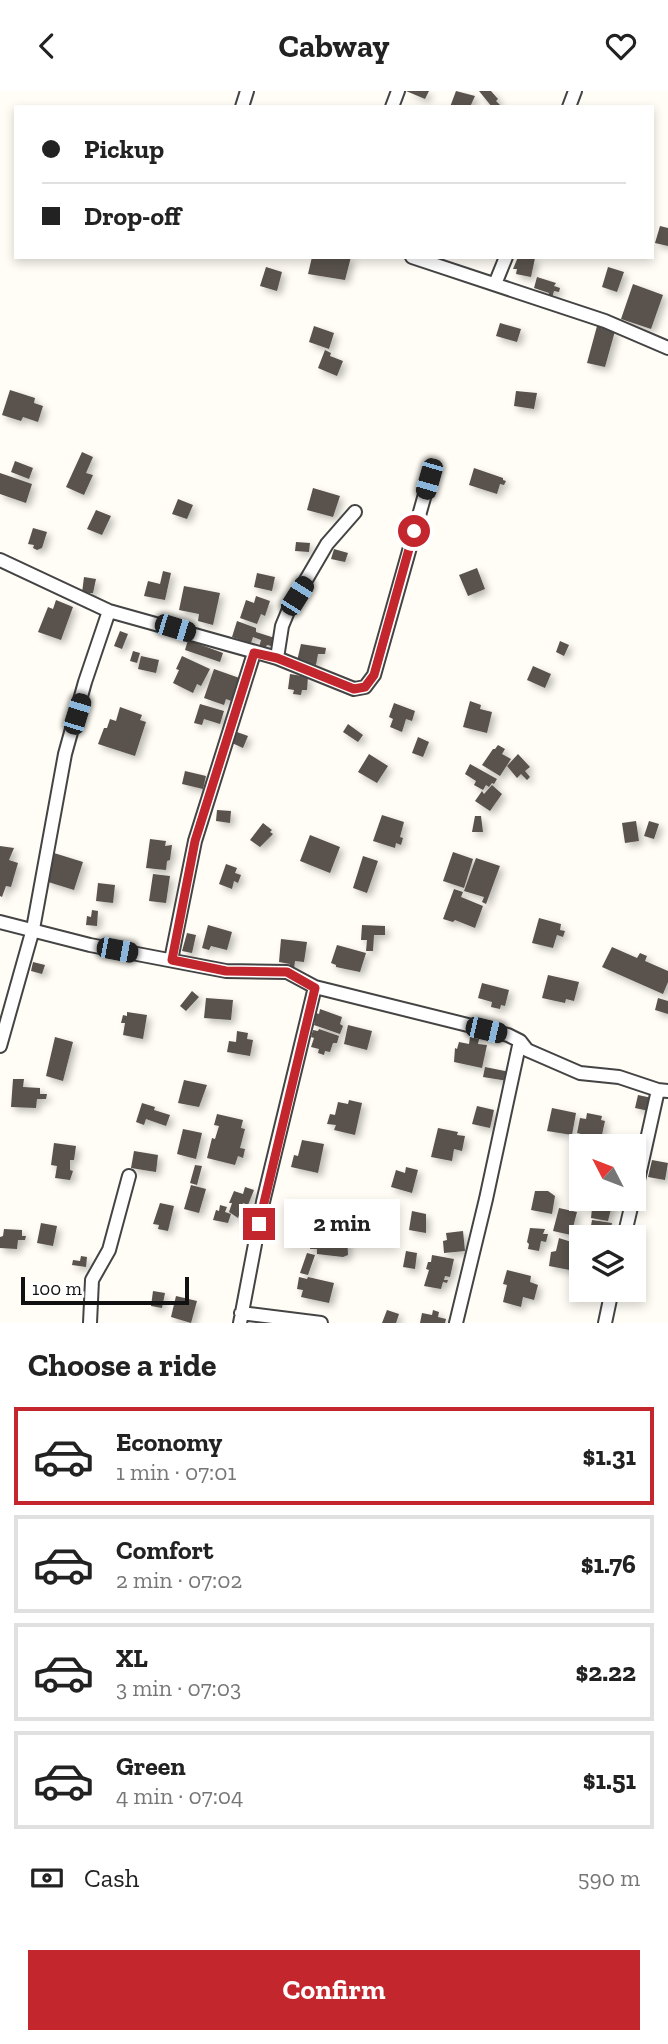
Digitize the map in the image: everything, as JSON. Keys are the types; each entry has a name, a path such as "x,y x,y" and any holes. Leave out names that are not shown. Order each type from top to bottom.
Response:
{"street":[{"path":"418,259 605,321 668,348"},
{"path":"495,284 505,259"},
{"path":"0,560 109,611 277,658 354,689 365,687 374,675 429,479"},
{"path":"277,658 282,626 289,609 327,544 355,512"},
{"path":"0,1045 33,929 65,754 109,611"},
{"path":"172,960 195,841 254,653"},
{"path":"0,922 90,945 226,971 287,972 315,988 508,1035 520,1041 527,1050 580,1073 619,1077 663,1091 646,1152"},
{"path":"315,988 263,1202 240,1318 321,1323"},
{"path":"456,1323 520,1041"},
{"path":"90,1323 92,1280 109,1250 129,1177"},
{"path":"605,1323 609,1302"}],"building":[{"path":"406,91 429,91 425,99"},
{"path":"456,91 475,96 471,105 451,105"},
{"path":"479,91 491,91 498,99 496,101 500,105 490,105"},
{"path":"660,226 668,228 668,246 655,243"},
{"path":"312,259 350,259 345,280 308,274"},
{"path":"517,259 535,259 531,277 516,274 517,269 513,269"},
{"path":"266,267 282,272 277,291 260,286"},
{"path":"608,267 624,272 617,292 602,287"},
{"path":"537,277 556,283 554,286 560,288 559,292 554,291 552,298 548,296 549,293 534,288"},
{"path":"633,284 663,295 651,329 621,319"},
{"path":"500,323 521,329 517,342 496,336"},
{"path":"314,326 334,333 329,349 309,342"},
{"path":"597,326 615,331 605,367 587,363"},
{"path":"325,350 331,353 330,356 343,361 337,376 318,368"},
{"path":"10,390 35,398 34,403 43,406 38,422 23,417 21,421 2,415"},
{"path":"516,391 537,393 534,409 514,406"},
{"path":"82,452 93,457 86,473 93,475 84,495 66,487"},
{"path":"15,461 33,468 29,479 11,472"},
{"path":"474,468 506,481 504,485 500,484 497,494 469,485"},
{"path":"0,473 32,484 26,503 0,494"},
{"path":"313,488 340,496 333,517 307,510"},
{"path":"178,499 193,505 187,519 172,514"},
{"path":"96,510 111,516 102,535 87,529"},
{"path":"33,528 47,532 42,548 37,550 33,548 34,545 28,544"},
{"path":"296,542 310,543 309,552 295,551"},
{"path":"334,549 348,553 345,562 331,559"},
{"path":"477,568 485,589 468,596 459,575"},
{"path":"163,571 171,573 165,600 144,596 148,581 160,584"},
{"path":"257,573 275,577 272,591 254,587"},
{"path":"84,577 96,579 89,599 82,593"},
{"path":"184,586 220,593 213,625 198,621 199,614 179,610"},
{"path":"256,596 270,601 265,616 261,614 257,624 240,618 246,600 254,603"},
{"path":"56,600 73,607 61,640 38,632 48,607 53,609"},
{"path":"237,621 256,628 256,632 278,639 275,647 259,647 261,640 253,637 251,643 232,637"},
{"path":"120,631 128,634 122,649 114,646"},
{"path":"188,640 223,653 220,662 185,650"},
{"path":"560,641 569,645 564,656 556,652"},
{"path":"301,644 326,648 325,654 318,654 316,665 297,661"},
{"path":"133,651 140,653 137,663 130,661"},
{"path":"141,656 159,660 156,673 138,669"},
{"path":"182,656 210,669 201,686 197,684 193,693 173,683"},
{"path":"533,666 551,674 545,688 527,680"},
{"path":"214,669 245,680 237,703 226,699 224,705 204,698"},
{"path":"290,674 308,677 307,690 302,690 301,695 293,694 294,690 288,689"},
{"path":"470,701 481,705 480,709 492,712 487,733 463,727"},
{"path":"394,703 415,711 412,721 406,719 402,732 390,727 393,719 389,717"},
{"path":"200,704 224,711 220,724 204,719 202,725 194,723"},
{"path":"120,707 142,715 140,720 146,722 135,756 98,744 110,719 116,721"},
{"path":"348,724 363,735 358,742 343,732"},
{"path":"237,732 248,736 243,748 232,743"},
{"path":"418,737 429,742 423,757 412,753"},
{"path":"498,745 505,749 502,754 511,759 500,776 482,765"},
{"path":"369,754 388,766 377,783 358,772"},
{"path":"518,754 530,767 525,771 530,777 527,780 521,774 517,778 507,766"},
{"path":"470,764 497,779 494,784 489,787 486,785 483,790 474,785 476,781 465,774"},
{"path":"185,771 206,776 203,789 182,784"},
{"path":"492,785 502,794 490,811 475,801 482,791 484,794"},
{"path":"217,810 231,811 230,823 216,821"},
{"path":"382,815 404,822 401,845 396,843 395,848 373,841"},
{"path":"475,816 481,816 483,832 472,832"},
{"path":"636,821 639,841 625,843 622,823"},
{"path":"649,821 659,824 654,839 644,836"},
{"path":"263,823 273,834 260,847 250,840"},
{"path":"310,835 340,847 330,873 300,861"},
{"path":"150,839 166,841 165,846 172,845 166,870 146,868"},
{"path":"0,846 14,848 9,860 18,863 11,887 6,886 2,897 0,896"},
{"path":"453,852 473,859 464,888 443,881"},
{"path":"54,853 83,862 74,890 45,881"},
{"path":"363,856 378,861 367,893 353,888"},
{"path":"476,858 500,866 486,904 482,902 484,897 464,891"},
{"path":"226,864 237,868 235,873 241,875 238,883 234,881 232,889 219,884"},
{"path":"153,874 170,876 166,903 149,901"},
{"path":"98,883 115,885 113,903 96,901"},
{"path":"454,889 463,892 461,897 483,906 475,928 455,920 453,922 443,919"},
{"path":"92,910 98,911 97,926 86,925 87,916 91,917"},
{"path":"539,918 561,924 560,930 565,931 563,937 557,935 553,948 532,943"},
{"path":"208,925 232,932 227,950 211,946 209,950 202,948"},
{"path":"362,925 385,926 385,935 374,935 373,951 366,951 367,940 361,940"},
{"path":"187,933 196,935 192,953 182,951"},
{"path":"281,939 307,942 304,962 295,961 294,969 289,969 290,964 279,962"},
{"path":"337,945 366,953 360,972 336,967 331,963"},
{"path":"612,947 637,958 640,953 647,956 645,961 668,971 668,982 663,994 602,967"},
{"path":"33,962 45,965 42,974 31,971"},
{"path":"548,975 579,982 574,1001 566,999 565,1003 542,998"},
{"path":"482,983 509,990 505,1006 501,1005 500,1009 491,1007 492,1002 478,998"},
{"path":"192,991 199,997 186,1011 180,1006"},
{"path":"206,998 233,1000 231,1020 204,1018"},
{"path":"658,998 668,1001 668,1014 655,1010"},
{"path":"320,1009 342,1017 340,1034 314,1025 315,1020 310,1018 313,1012 319,1014"},
{"path":"127,1012 147,1015 143,1039 123,1035 125,1023 121,1023"},
{"path":"348,1025 372,1031 367,1050 344,1044"},
{"path":"319,1029 339,1036 330,1052 325,1051 324,1055 318,1053 319,1049 311,1047 313,1030"},
{"path":"237,1031 248,1033 247,1039 253,1040 250,1056 227,1052 229,1041 236,1042"},
{"path":"55,1037 73,1042 63,1081 46,1076"},
{"path":"470,1037 479,1039 478,1044 487,1045 482,1068 454,1062 455,1048 457,1049 459,1042 469,1044"},
{"path":"485,1067 510,1072 508,1081 483,1077"},
{"path":"13,1079 24,1079 23,1087 40,1088 40,1094 47,1094 46,1099 37,1099 36,1108 11,1107"},
{"path":"184,1080 207,1085 199,1107 178,1103"},
{"path":"638,1095 652,1098 649,1111 635,1108"},
{"path":"349,1100 362,1103 355,1135 334,1130 336,1125 327,1124 330,1114 335,1115 338,1102 348,1104"},
{"path":"142,1103 170,1115 166,1126 146,1119 144,1125 136,1122"},
{"path":"477,1106 494,1110 490,1128 472,1124"},
{"path":"552,1108 576,1113 572,1134 547,1131"},
{"path":"587,1113 602,1116 601,1120 605,1121 602,1134 577,1133 580,1118 586,1119"},
{"path":"217,1114 243,1120 241,1128 245,1129 240,1148 245,1149 243,1158 238,1156 235,1165 207,1158 212,1138 215,1139 219,1126 214,1125"},
{"path":"438,1128 465,1136 462,1151 454,1149 452,1161 431,1157"},
{"path":"183,1129 202,1133 196,1159 177,1154"},
{"path":"302,1140 324,1144 318,1173 291,1167 294,1155 298,1156"},
{"path":"54,1143 76,1146 74,1160 70,1160 70,1170 73,1171 70,1180 55,1178 57,1166 51,1165"},
{"path":"134,1151 158,1155 156,1172 131,1168"},
{"path":"652,1160 668,1163 665,1180 648,1177"},
{"path":"195,1165 202,1166 197,1185 190,1183"},
{"path":"406,1167 418,1170 412,1193 391,1187 396,1170 405,1173"},
{"path":"191,1185 206,1189 199,1213 184,1209"},
{"path":"245,1187 254,1190 248,1205 243,1203 238,1218 229,1212 232,1203 229,1203 234,1191 243,1194"},
{"path":"535,1191 548,1191 555,1196 552,1214 531,1210"},
{"path":"160,1203 174,1206 168,1231 158,1229 159,1225 153,1224"},
{"path":"220,1205 227,1207 225,1212 231,1214 228,1223 213,1220"},
{"path":"380,1208 386,1209 384,1216 377,1215 375,1222 370,1221 373,1209 379,1211"},
{"path":"559,1208 577,1212 574,1225 569,1225 569,1235 553,1231"},
{"path":"412,1211 426,1214 426,1233 409,1230"},
{"path":"592,1211 610,1211 608,1221 591,1218"},
{"path":"244,1214 253,1216 250,1230 239,1228 239,1219 242,1220"},
{"path":"592,1220 612,1223 612,1225 591,1225"},
{"path":"41,1223 57,1226 53,1246 37,1243"},
{"path":"530,1228 545,1229 543,1234 548,1234 546,1242 541,1241 539,1251 528,1249"},
{"path":"4,1229 22,1230 22,1236 26,1236 25,1240 18,1240 17,1249 0,1248 0,1237 3,1236"},
{"path":"463,1231 465,1251 444,1253 443,1241 447,1240 446,1233"},
{"path":"329,1233 347,1235 348,1255 343,1257 317,1254 317,1249 310,1249 311,1238 328,1240"},
{"path":"559,1238 569,1241 569,1270 549,1266 551,1252 556,1251"},
{"path":"406,1251 417,1253 415,1269 403,1267"},
{"path":"307,1253 315,1255 308,1275 300,1273"},
{"path":"432,1255 454,1259 450,1277 445,1276 444,1280 448,1280 447,1283 443,1282 441,1289 424,1286 429,1270 426,1269"},
{"path":"81,1256 87,1257 86,1267 72,1265 73,1260 80,1261"},
{"path":"507,1270 531,1276 530,1282 538,1285 534,1300 523,1297 521,1307 503,1302 507,1285 503,1284"},
{"path":"299,1277 334,1283 329,1303 301,1297 303,1290 297,1289"},
{"path":"153,1291 165,1293 162,1308 151,1306"},
{"path":"176,1296 197,1301 191,1323 171,1317"},
{"path":"387,1310 399,1314 396,1323 382,1323"},
{"path":"433,1310 439,1312 438,1317 446,1319 445,1323 420,1323 422,1313 432,1315"}],"route":[{"path":"259,1224 315,988 287,972 226,971 172,960 195,841 254,653 277,658 354,689 365,687 374,675 414,531"}]}
